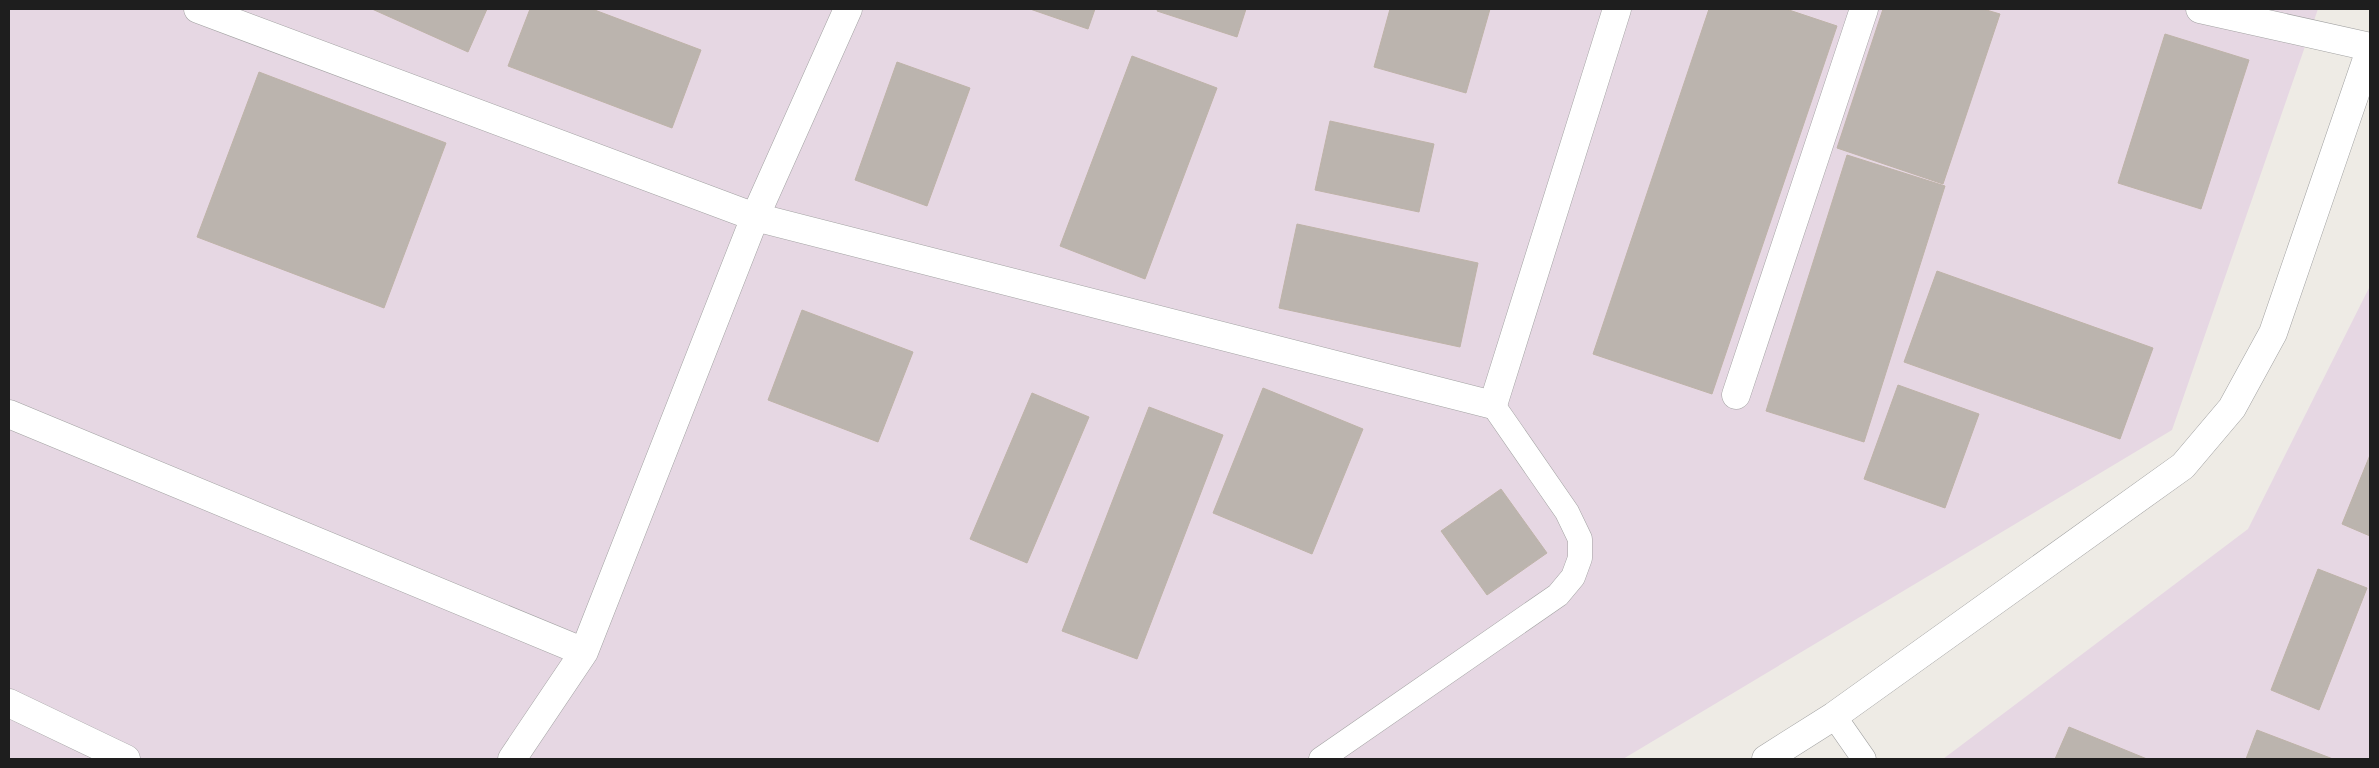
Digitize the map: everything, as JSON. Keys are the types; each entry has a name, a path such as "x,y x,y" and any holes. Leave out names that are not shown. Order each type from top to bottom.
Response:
{"street":[{"path":"198,9 755,217 1493,406 1617,9"},
{"path":"512,759 584,652 755,217 848,9"},
{"path":"1736,395 1864,9"},
{"path":"1766,759 1834,716 2183,466 2232,408 2273,333 2370,48 2200,9"},
{"path":"9,414 584,652"},
{"path":"9,703 126,759"}],"lane":[{"path":"1321,759 1558,595 1572,577 1580,558 1580,539 1568,512 1493,406"},
{"path":"1834,716 1864,759"}],"shaded area":[{"path":"9,9 2318,9 2172,430 1623,759 9,759"},
{"path":"2370,286 2370,759 1943,759 2248,529"}],"building":[{"path":"372,9 487,9 468,52"},
{"path":"530,9 592,9 701,50 672,128 508,66"},
{"path":"1030,9 1095,9 1088,29"},
{"path":"1158,9 1246,9 1237,37 1157,11"},
{"path":"1390,9 1490,9 1466,93 1374,67"},
{"path":"1709,9 1786,9 1837,26 1712,394 1593,354"},
{"path":"1883,9 1983,9 2000,14 1943,184 1837,148"},
{"path":"2165,34 2249,60 2201,209 2118,183"},
{"path":"1132,56 1217,88 1145,279 1060,246"},
{"path":"897,62 970,88 927,206 855,180"},
{"path":"259,72 446,143 384,308 197,237"},
{"path":"1330,121 1434,144 1419,212 1315,190"},
{"path":"1847,155 1945,186 1864,442 1766,411"},
{"path":"1297,224 1478,263 1460,347 1279,308"},
{"path":"1937,271 2153,348 2120,439 1904,362"},
{"path":"802,310 913,352 878,442 768,400"},
{"path":"1898,385 1979,414 1945,508 1864,479"},
{"path":"1263,388 1363,429 1312,554 1213,513"},
{"path":"1032,393 1089,417 1027,563 970,539"},
{"path":"1149,407 1223,435 1137,659 1062,631"},
{"path":"2370,455 2370,536 2342,524"},
{"path":"1501,489 1547,553 1487,595 1441,531"},
{"path":"2318,569 2367,588 2319,710 2271,690"},
{"path":"2069,727 2147,759 2055,759"},
{"path":"2257,730 2333,759 2246,759"}]}
